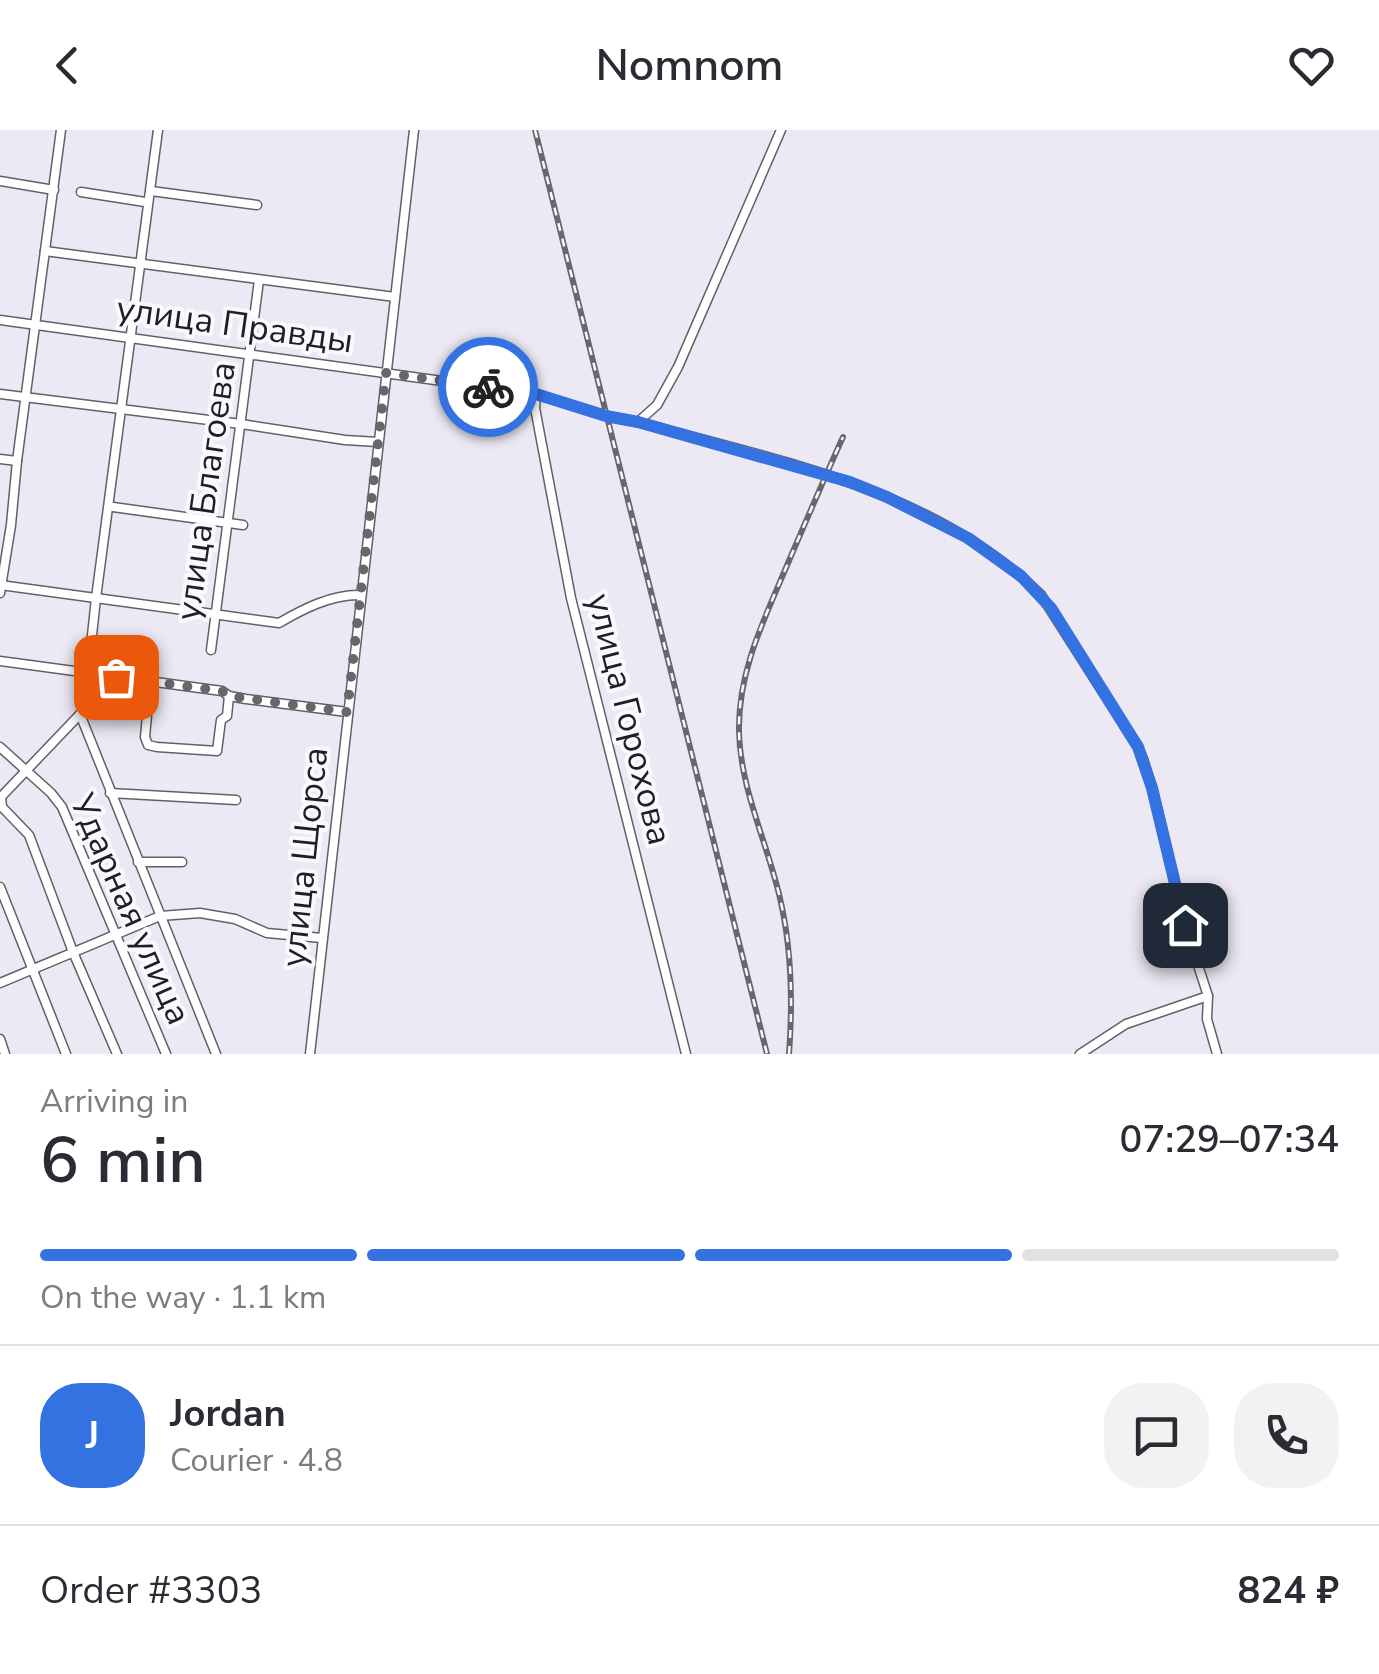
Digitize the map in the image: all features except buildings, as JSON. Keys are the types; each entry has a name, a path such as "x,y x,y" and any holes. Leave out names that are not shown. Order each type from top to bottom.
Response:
{"street":[{"path":"0,593 12,525 61,130"},
{"path":"158,130 82,712 110,793 216,1054"},
{"name":"улица Щорса","path":"310,1054 412,130"},
{"path":"638,422 666,390 781,130"},
{"path":"0,181 54,190"},
{"path":"150,191 257,205"},
{"path":"82,192 144,202"},
{"path":"45,251 395,297"},
{"name":"улица Благоева","path":"211,650 260,280"},
{"name":"улица Правды","path":"0,320 536,394 850,482 982,546 1041,595 1138,747 1208,996 1207,1018 1217,1054"},
{"path":"0,394 378,442"},
{"name":"улица Горохова","path":"536,394 535,408 571,598 686,1054"},
{"path":"0,459 17,461"},
{"path":"113,507 243,525"},
{"path":"0,523 12,525"},
{"path":"1,585 279,623 306,608 361,595"},
{"path":"0,660 347,712"},
{"path":"150,682 146,737 148,744 157,748 216,751 229,696"},
{"path":"82,712 0,798 2,807 29,835 117,1054"},
{"name":"Ударная улица","path":"0,747 62,807 166,1054"},
{"path":"110,793 236,800"},
{"path":"138,862 182,862"},
{"path":"0,887 66,1054"},
{"path":"0,983 160,916 200,913 235,919 267,933 322,938"},
{"path":"1080,1054 1126,1024 1208,996"},
{"path":"0,1039 4,1054"}],"railway":[{"path":"535,130 767,1054"},
{"path":"789,1054 787,934 744,772 740,709 748,666 762,624 843,437"}],"way so far":[{"path":"116,677 347,712 386,373 488,387"}],"route":[{"path":"488,387 536,394 850,482 968,538 1021,576 1051,608 1138,747 1152,788 1185,925"}]}
